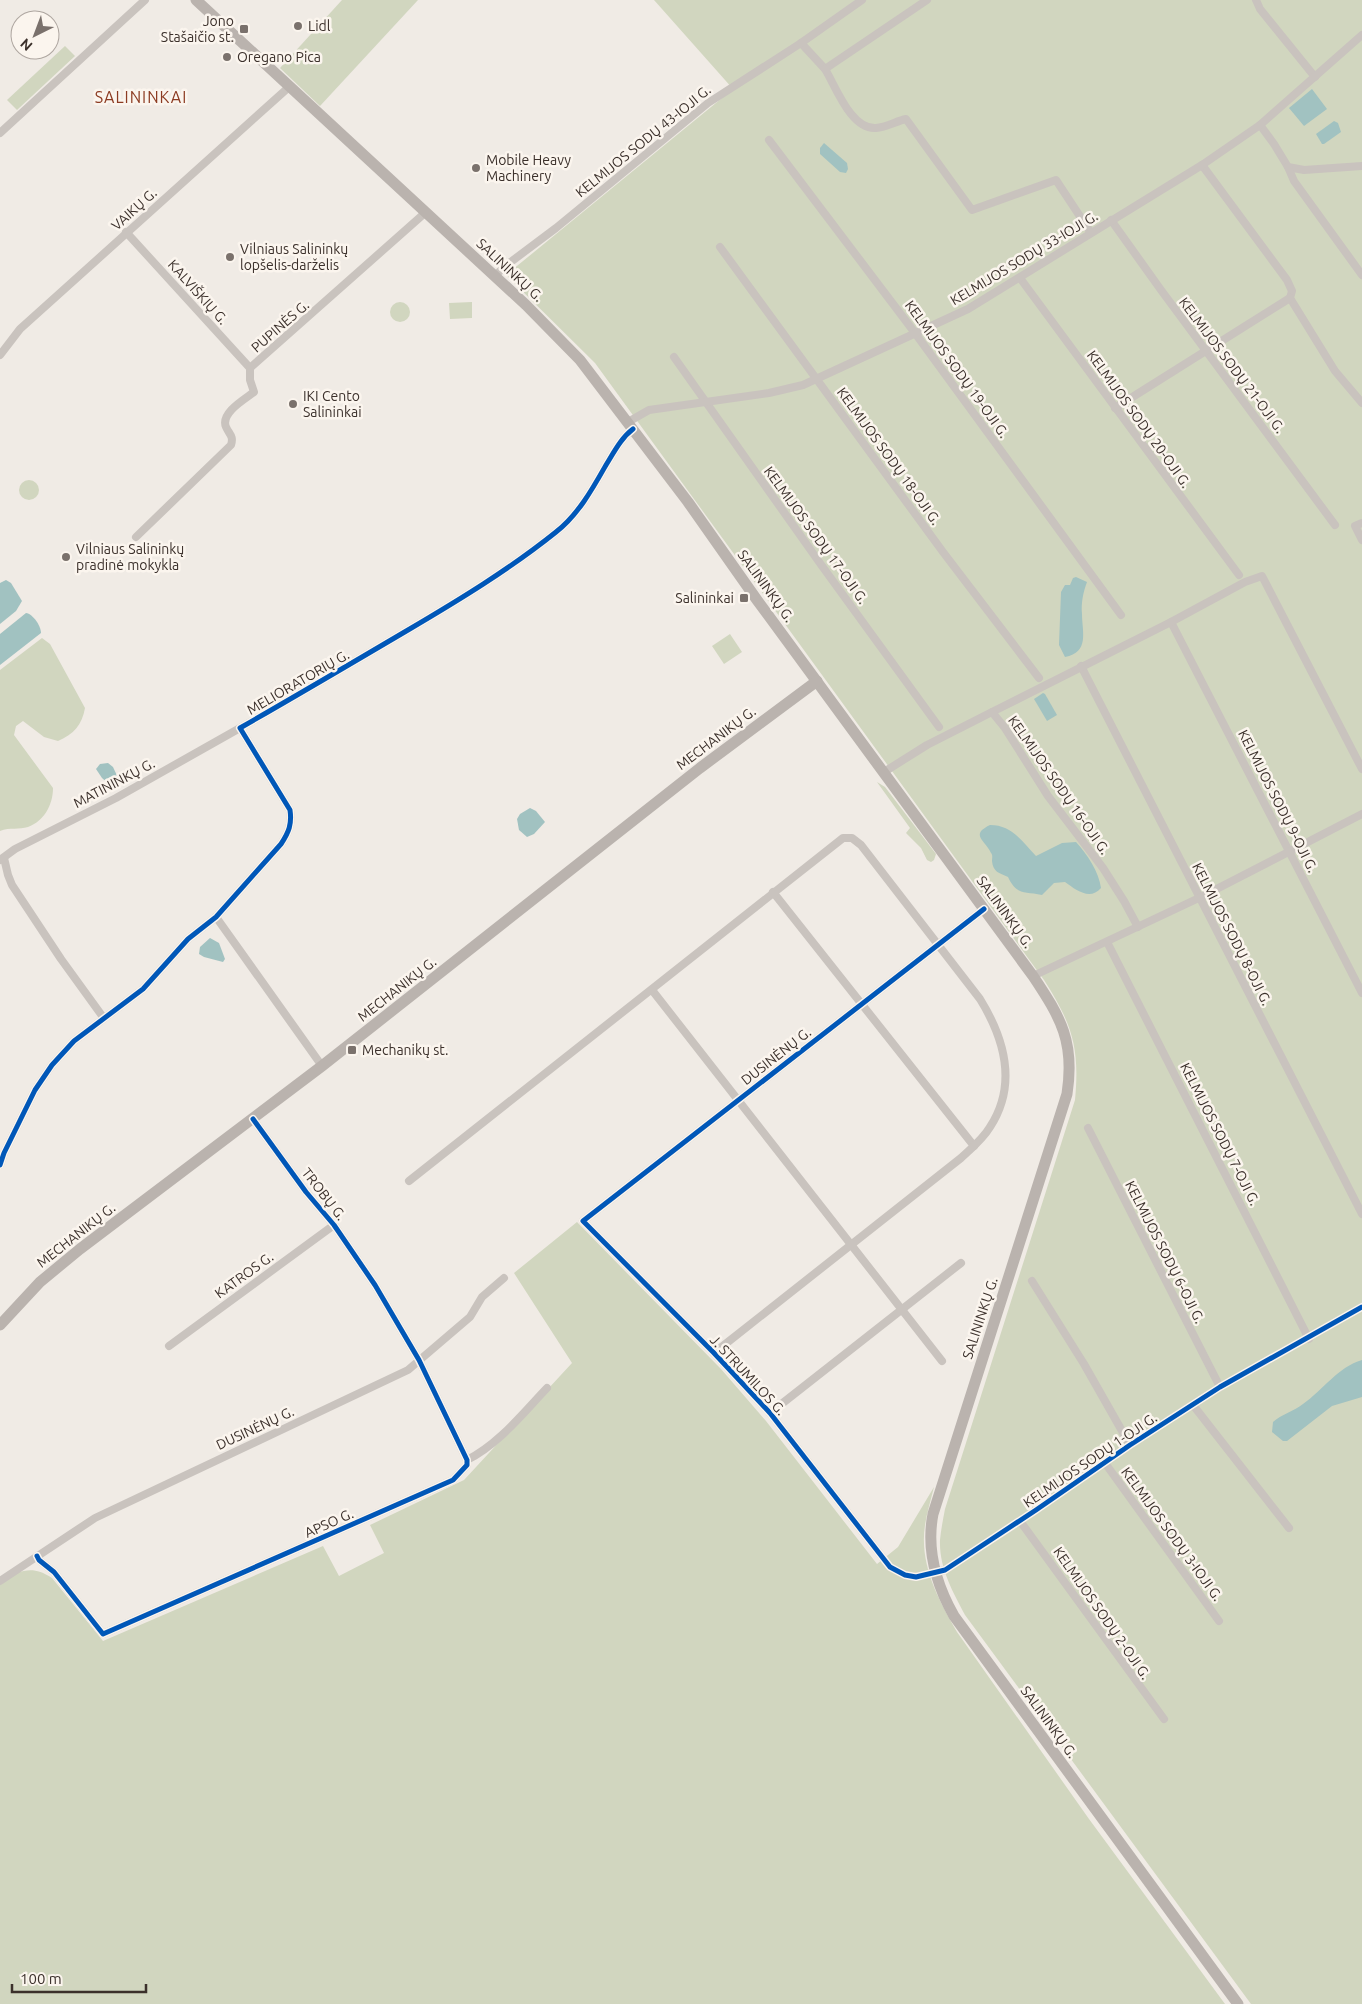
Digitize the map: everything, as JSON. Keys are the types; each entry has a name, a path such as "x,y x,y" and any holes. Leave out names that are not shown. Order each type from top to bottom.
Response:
{"main road":[{"name":"SALININKŲ G.","path":"196,0 495,276 574,353 631,426 1051,1002 1064,1029 1070,1060 1067,1094 933,1514 930,1529 930,1548 940,1589 954,1616 1238,2004"},
{"name":"MECHANIKŲ G.","path":"0,1325 24,1297 60,1265 322,1066 700,768 817,682"}],"street":[{"path":"0,133 145,0"},
{"name":"KELMIJOS SODŲ 43-IOJI G.","path":"495,276 708,103 801,43 853,3 862,0"},
{"path":"825,69 927,0"},
{"path":"1256,0 1260,9 1315,77"},
{"name":"KELMIJOS SODŲ 33-IOJI G.","path":"631,426 649,410 789,390 968,309 1202,165 1260,125 1362,35"},
{"path":"801,43 825,69 852,116 860,123 876,128 906,118 972,210 1056,180 1091,233"},
{"name":"VAIKŲ G.","path":"0,355 15,334 289,87"},
{"path":"1260,125 1288,167 1294,181 1362,275"},
{"name":"KELMIJOS SODŲ 19-OJI G.","path":"769,140 915,333 1122,615"},
{"path":"1115,408 1290,298 1292,291 1287,280 1202,165"},
{"path":"1288,167 1304,170 1362,166"},
{"name":"PUPINĖS G.","path":"136,537 231,445 231,434 226,428 225,421 228,413 254,392 250,380 250,368 426,212"},
{"name":"KELMIJOS SODŲ 21-OJI G.","path":"1112,220 1334,525"},
{"name":"KALVIŠKIŲ G.","path":"126,232 250,368"},
{"name":"KELMIJOS SODŲ 18-OJI G.","path":"720,247 818,378 942,552 1039,678"},
{"name":"KELMIJOS SODŲ 20-OJI G.","path":"1020,278 1239,575"},
{"path":"1290,298 1335,371 1362,403"},
{"name":"KELMIJOS SODŲ 17-OJI G.","path":"674,357 704,402 939,726"},
{"name":"MELIORATORIŲ G.","path":"0,1166 4,1153 36,1090 52,1065 74,1041 103,1017 143,989 188,939 216,917 281,844 290,830 290,810 240,728 460,599 520,560 558,530 573,515 631,426"},
{"path":"1359,525 1362,540"},
{"path":"992,712 1171,622 1255,577 1262,576 1362,769"},
{"name":"KELMIJOS SODŲ 9-OJI G.","path":"1171,622 1362,993"},
{"name":"KELMIJOS SODŲ 8-OJI G.","path":"1081,666 1362,1214"},
{"name":"KELMIJOS SODŲ 16-OJI G.","path":"884,772 927,745 992,712 1005,728 1048,796 1103,868 1138,927"},
{"name":"MATININKŲ G.","path":"2,858 15,849 116,798 240,728"},
{"path":"1033,976 1201,897 1362,814"},
{"path":"410,1181 843,838 852,838 861,845 980,998 991,1017 1001,1039 1005,1061 1006,1081 1000,1108 990,1127 961,1158 714,1353"},
{"path":"2,858 12,885 61,959 103,1017"},
{"path":"774,892 974,1146"},
{"name":"DUSINĖNŲ G.","path":"583,1221 984,909"},
{"path":"216,917 322,1066"},
{"name":"KELMIJOS SODŲ 7-OJI G.","path":"1107,942 1309,1339"},
{"path":"652,990 942,1361"},
{"name":"TROBŲ G.","path":"253,1119 302,1186 334,1225 375,1285 419,1360"},
{"name":"KELMIJOS SODŲ 6-OJI G.","path":"1088,1128 1220,1387"},
{"name":"J. STRUMILOS G.","path":"583,1221 714,1353 770,1413 890,1567 905,1575 916,1577 935,1573"},
{"name":"KATROS G.","path":"169,1346 334,1225"},
{"path":"770,1413 961,1263"},
{"name":"DUSINĖNŲ G.","path":"0,1581 95,1518 408,1370 470,1317 482,1297 504,1278"},
{"path":"1032,1281 1084,1364 1130,1445"},
{"name":"KELMIJOS SODŲ 1-OJI G.","path":"935,1573 952,1565 1020,1521 1130,1445 1220,1387 1309,1339 1362,1307"},
{"path":"419,1360 467,1460"},
{"name":"APSO G.","path":"37,1556 39,1560 54,1572 103,1634 453,1480 464,1470 467,1460 478,1455 505,1432 547,1388"},
{"path":"1193,1405 1288,1528"},
{"name":"KELMIJOS SODŲ 3-IOJI G.","path":"1105,1462 1219,1621"},
{"name":"KELMIJOS SODŲ 2-OJI G.","path":"1020,1521 1164,1720"}],"green space":[{"path":"342,0 418,0 320,106 280,68"},
{"path":"654,0 1362,0 1362,2004 1251,2004 965,1615 944,1570 940,1550 940,1536 945,1509 1075,1100 1075,1050 1067,1023 1044,980 595,363 506,275 733,89"},
{"path":"65,46 75,56 17,110 7,100 50,60 60,60 60,51"},
{"path":"400,302 407,305 410,312 407,319 400,322 393,319 390,312 393,305"},
{"path":"472,302 472,318 450,319 449,303"},
{"path":"29,480 36,483 39,490 36,497 29,500 22,497 19,490 22,483"},
{"path":"730,634 742,652 724,664 712,646"},
{"path":"42,638 50,644 85,708 82,719 76,728 69,735 58,741 44,737 23,721 16,726 14,735 53,788 53,794 46,812 39,821 25,828 0,831 0,670"},
{"path":"877,782 885,787 936,854 934,860 931,862 927,860 921,848 906,833 910,828"},
{"path":"577,1222 721,1369 766,1421 877,1564 898,1547 934,1487 925,1525 925,1554 932,1581 950,1620 1089,1819 1225,2004 0,2004 0,1578 32,1570 52,1578 103,1641 323,1546 339,1576 384,1553 370,1525 464,1480 572,1363 514,1273"}],"water":[{"path":"1312,89 1327,109 1304,126 1289,108"},
{"path":"1334,121 1338,123 1341,132 1322,144 1316,134"},
{"path":"824,143 847,163 848,169 846,173 840,172 820,154 820,148"},
{"path":"1076,577 1087,582 1082,606 1083,640 1078,651 1065,657 1059,645 1061,592 1065,585 1070,585 1073,578"},
{"path":"6,580 11,583 22,601 16,611 0,624 0,583"},
{"path":"26,613 36,621 41,633 0,665 0,634"},
{"path":"1043,693 1057,715 1047,721 1034,699"},
{"path":"108,763 113,767 120,782 112,787 96,769 100,764"},
{"path":"530,808 536,811 545,822 534,834 527,837 519,830 517,819 520,814"},
{"path":"990,825 1011,831 1036,856 1062,843 1076,842 1092,864 1101,888 1097,892 1088,894 1078,891 1065,882 1054,883 1042,895 1018,890 1008,877 995,870 992,854 981,838 981,832"},
{"path":"210,938 219,943 225,959 223,962 199,954 200,947"},
{"path":"1362,1360 1362,1397 1332,1406 1287,1441 1283,1441 1272,1432 1273,1422 1303,1404 1345,1368"}],"cycle path":[{"path":"0,1165 35,1090 52,1065 74,1041 143,989 188,939 216,917 286,836 291,820 290,810 240,728 484,584 539,546 571,518 590,492 618,446 633,429"},
{"path":"984,909 583,1221 714,1353 770,1413 890,1567 905,1575 916,1577 945,1570 1130,1445 1220,1387 1362,1307"},
{"path":"37,1556 39,1560 54,1572 103,1634 453,1480 467,1465 467,1460 419,1360 375,1285 334,1225 306,1192 253,1119"}],"place":[{"name":"Lidl","path":"298,26"},
{"name":"Jono Stašaičio st.","path":"244,29"},
{"name":"Oregano Pica","path":"227,57"},
{"name":"Mobile Heavy Machinery","path":"476,168"},
{"name":"Vilniaus Salininkų lopšelis-darželis","path":"230,257"},
{"name":"IKI Cento Salininkai","path":"293,404"},
{"name":"Vilniaus Salininkų pradinė mokykla","path":"66,557"},
{"name":"Salininkai","path":"744,598"},
{"name":"Mechanikų st.","path":"352,1050"}],"district":[{"name":"SALININKAI","path":"141,97"}]}
